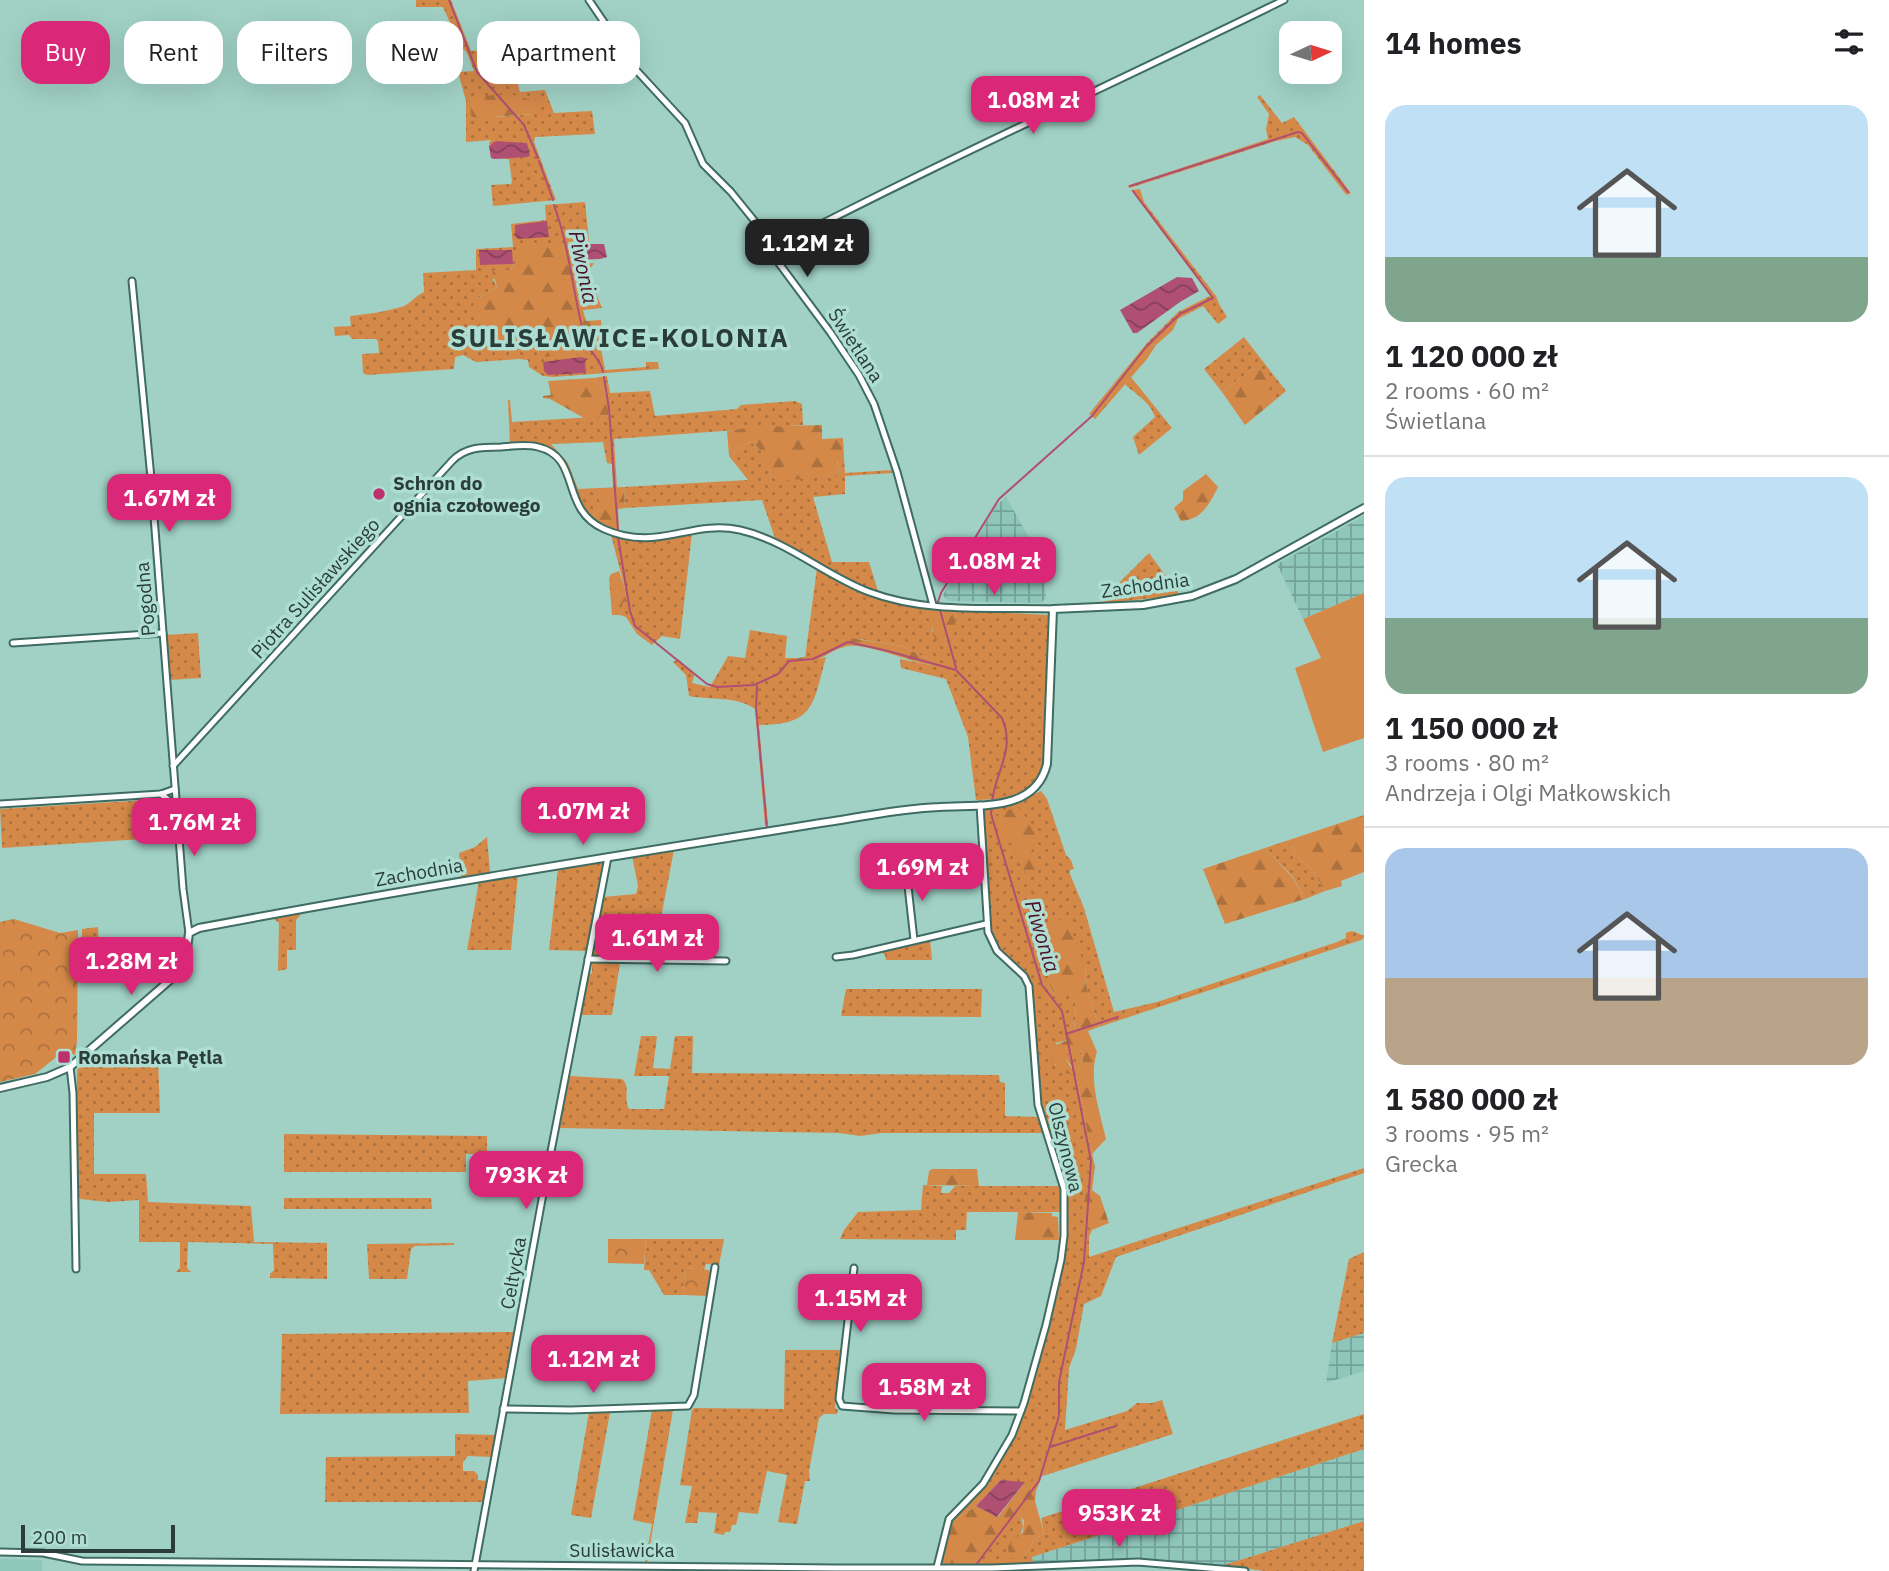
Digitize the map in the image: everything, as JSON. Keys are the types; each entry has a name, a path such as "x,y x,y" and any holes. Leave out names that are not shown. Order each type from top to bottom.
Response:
{"street":[{"name":"Świetlana","path":"589,0 637,71 685,123 703,164 731,192 760,229 771,250 836,340 872,399 897,472 933,605"},
{"path":"771,250 918,174 1044,117 1284,0"},
{"name":"Pogodna","path":"132,281 189,933"},
{"name":"Piotra Sulisławskiego","path":"173,766 452,461 460,453 470,449 529,446 547,450 565,469 581,513 590,522 612,532 649,539 721,527 740,530 790,550 870,593 933,605 994,610 1053,609"},
{"name":"Zachodnia","path":"189,933 199,928 309,907 608,856 912,809 992,804 1012,800 1028,793 1039,784 1045,773 1053,609 1123,607 1192,596 1236,579 1364,509"},
{"path":"13,643 163,633"},
{"path":"0,804 161,794 175,789"},
{"path":"161,794 177,807"},
{"name":"Olszynowa","path":"937,1567 949,1519 991,1472 1006,1447 1021,1411 1058,1272 1063,1236 1064,1189 1038,1105 1029,986 1024,976 993,946 986,923 980,805"},
{"name":"Celtycka","path":"474,1568 608,856"},
{"path":"906,868 914,940"},
{"path":"836,957 986,923"},
{"path":"0,1088 47,1077 71,1067 177,974 186,956 189,933"},
{"path":"588,959 726,961"},
{"path":"71,1067 76,1269"},
{"path":"503,1409 681,1408 690,1405 694,1395 715,1267"},
{"path":"854,1268 840,1404 846,1408 1021,1411"},
{"name":"Sulisławicka","path":"0,1552 43,1553 82,1561 474,1568 990,1569 1147,1562 1245,1571"},
{"path":"1147,1562 1147,1571"}],"shaded area":[{"path":"1006,497 1042,564 1046,598 1041,603 948,601 943,595 996,506"},
{"path":"1364,516 1364,593 1303,619 1277,564"},
{"path":"1364,1333 1364,1371 1326,1383 1332,1343"},
{"path":"1364,1449 1364,1521 1224,1565 1133,1559 1033,1563 1032,1557"},
{"path":"0,1559 42,1560 42,1571 0,1571"}],"green space":[{"path":"416,0 451,0 459,21 449,21 443,7 416,7"},
{"path":"463,31 471,51 477,51 477,84 518,84 520,92 545,90 554,113 592,111 595,134 535,137 534,142 556,200 493,206 491,185 512,182 509,159 491,158 491,140 466,142 466,101 461,84 463,72 474,71 463,48","holes":["495,95 522,95 536,114 495,117"]},
{"path":"522,95 526,99 537,101 536,114 471,116 470,97"},
{"path":"1260,95 1282,123 1294,117 1351,193 1347,195 1308,145 1295,137 1130,188 1127,186 1268,139 1266,129 1269,114 1257,97"},
{"path":"1140,189 1144,202 1216,296 1227,317 1218,324 1203,306 1178,319 1173,330 1156,345 1147,343 1178,312 1210,296 1131,190"},
{"path":"585,202 589,241 568,242 572,264 517,261 510,270 493,279 497,287 476,299 490,334 512,348 593,352 585,338 599,337 605,370 646,367 646,362 658,362 659,369 553,377 543,376 529,367 528,360 476,362 463,355 455,357 454,369 367,375 363,373 362,354 379,353 378,341 352,339 349,335 335,336 334,327 351,326 350,316 401,307 424,292 423,273 476,270 476,249 513,247 511,224 546,220 545,205"},
{"path":"522,247 562,247 572,264 594,263 588,273 602,308 583,310 586,321 601,320 602,337 585,338 594,353 540,357 534,349 519,348 499,341 485,323 477,321 470,313 476,299 497,287 492,270 510,270 517,261 517,252"},
{"path":"1244,337 1286,391 1274,401 1254,368 1222,392 1204,369"},
{"path":"1147,343 1156,345 1095,419 1089,414"},
{"path":"1254,368 1266,371 1274,383 1268,390 1274,401 1245,425 1222,392"},
{"path":"607,376 610,393 650,391 655,416 795,401 802,404 803,425 614,439 617,488 613,488 612,464 607,463 603,442 551,444 568,463 578,489 599,488 599,509 594,516 582,509 553,452 510,444 508,400 512,422 609,416 606,394 593,378"},
{"path":"1131,377 1172,428 1139,455 1133,437 1155,417 1146,402 1125,384"},
{"path":"593,378 606,394 609,417 584,418 550,399 543,398 551,395 548,381"},
{"path":"822,425 822,439 843,438 844,458 837,459 839,476 778,481 771,477 762,452 749,442 729,456 727,431 755,427"},
{"path":"749,442 762,451 771,477 839,476 837,458 844,458 845,473 893,470 892,473 845,476 845,494 813,497 832,562 869,562 878,591 842,577 776,541 762,500 625,508 624,487 748,480 729,456"},
{"path":"1206,474 1218,487 1215,493 1200,514 1181,521 1174,508 1183,500 1183,491"},
{"path":"624,487 625,508 618,509 619,531 592,520 582,509 586,507 594,516 599,509 599,488"},
{"path":"692,533 680,639 662,636 652,645 637,634 626,617 620,615 625,589 611,535 649,541"},
{"path":"1149,553 1180,595 1098,604"},
{"path":"817,568 855,589 932,607 935,617 932,631 946,640 957,618 952,610 1048,615 1044,757 1041,770 1030,788 1012,797 976,800 968,737 946,679 901,668 900,659 930,665 934,662 902,646 859,639 843,640 805,658"},
{"path":"619,571 625,589 629,590 630,601 623,602 620,615 612,615 609,578 611,574"},
{"path":"1364,593 1364,738 1323,752 1295,668 1321,658 1303,619"},
{"path":"932,607 952,610 957,618 950,635 942,642 935,639"},
{"path":"750,630 787,636 785,658 798,658 799,665 826,657 809,709 791,721 759,725 768,824 765,826 755,709 732,700 689,696 686,675 673,662 678,659 695,674 692,683 710,687 728,656 745,658"},
{"path":"198,633 201,678 169,680 166,635"},
{"path":"850,638 902,646 934,662 930,665 867,648 849,646 798,666 798,658 812,655"},
{"path":"1041,791 1047,799 1066,855 1074,869 1070,870 1070,874 1084,908 1114,1012 1157,1002 1337,942 1346,938 1346,933 1349,932 1364,935 1361,940 1099,1027 1087,990 1085,966 1053,969 1049,986 1055,996 1071,991 1076,1006 1074,1031 1066,1035 1068,1040 1056,1043 1055,1065 1063,1070 1073,1068 1065,1054 1080,1050 1083,1061 1076,1076 1095,1167 1092,1190 1086,1192 1082,1211 1092,1230 1089,1237 1089,1257 1364,1168 1364,1173 1116,1257 1101,1296 1084,1304 1076,1349 1069,1368 1065,1430 1127,1411 1137,1403 1162,1400 1173,1434 1046,1475 1050,1460 1039,1463 1032,1484 1001,1480 976,1506 951,1523 956,1514 970,1503 989,1481 1021,1423 1051,1317 1065,1253 1065,1185 1041,1106 1032,989 1023,972 1000,950 991,931 983,812 986,808 1014,804"},
{"path":"164,799 173,806 175,837 2,848 0,809"},
{"path":"1018,807 1031,824 1038,843 1031,851 1037,871 1026,874 1011,843 1003,848 994,818"},
{"path":"1364,815 1364,872 1341,881 1342,886 1325,891 1313,871 1296,855 1289,840"},
{"path":"487,837 490,872 461,877 459,853 475,847"},
{"path":"1289,840 1296,855 1313,871 1325,891 1305,899 1293,877 1265,848"},
{"path":"1265,848 1293,878 1305,899 1225,924 1203,869"},
{"path":"674,850 653,959 592,957 603,897 636,894 638,886 632,856"},
{"path":"601,861 604,864 588,951 549,950 558,868"},
{"path":"518,875 511,950 467,950 479,881"},
{"path":"303,912 296,920 296,950 287,950 287,969 278,971 279,923 273,918"},
{"path":"1067,918 1085,966 1087,990 1099,1027 1088,1031 1097,1052 1094,1084 1106,1139 1092,1154 1076,1076 1083,1061 1080,1050 1065,1055 1075,1075 1059,1068 1050,1053 1052,1046 1068,1040 1066,1034 1074,1031 1076,1006 1071,992 1066,997 1055,996 1049,985 1053,969 1040,926"},
{"path":"14,919 60,933 78,930 77,1041 75,1055 64,1051 35,1074 0,1082 0,922"},
{"path":"98,927 99,950 82,963 82,929"},
{"path":"930,940 932,960 886,960 881,952"},
{"path":"592,963 620,963 612,1015 581,1015"},
{"path":"846,989 982,989 981,1017 841,1016"},
{"path":"641,1036 657,1036 653,1068 670,1069 675,1036 693,1036 692,1073 999,1075 1000,1082 1005,1083 1005,1116 1037,1117 1043,1133 882,1133 860,1136 839,1133 559,1128 570,1076 622,1079 626,1085 629,1109 664,1109 669,1076 634,1076"},
{"path":"91,1057 158,1057 160,1113 94,1113 94,1174 146,1174 148,1202 251,1206 254,1242 327,1243 327,1279 270,1278 274,1270 273,1244 188,1242 187,1268 191,1272 176,1272 180,1268 180,1242 139,1242 139,1200 108,1202 80,1199 77,1194 77,1070"},
{"path":"284,1134 487,1136 487,1154 466,1154 466,1172 284,1172"},
{"path":"977,1169 979,1186 927,1185 929,1171"},
{"path":"923,1185 942,1186 941,1193 949,1193 955,1186 1060,1186 1061,1211 967,1212 966,1230 956,1230 956,1240 840,1239 858,1212 921,1210"},
{"path":"1092,1190 1100,1196 1109,1223 1092,1230 1082,1211 1086,1191"},
{"path":"284,1198 431,1198 432,1209 284,1209"},
{"path":"1018,1212 1052,1213 1052,1216 1058,1217 1059,1240 1015,1240"},
{"path":"608,1239 646,1239 644,1264 608,1263"},
{"path":"646,1239 724,1239 719,1265 706,1264 704,1270 685,1268 683,1295 664,1295 649,1270 644,1270"},
{"path":"454,1243 415,1246 411,1249 407,1279 369,1279 367,1244"},
{"path":"1364,1252 1364,1333 1332,1343 1349,1259"},
{"path":"685,1268 709,1270 711,1273 708,1296 683,1295"},
{"path":"515,1332 507,1378 468,1381 469,1413 280,1414 282,1334"},
{"path":"785,1350 842,1350 835,1408 838,1410 837,1414 824,1414 819,1418 809,1471 810,1481 805,1481 797,1524 778,1522 787,1475 767,1471 758,1514 739,1512 736,1525 732,1525 730,1532 725,1532 724,1535 714,1533 717,1513 699,1512 697,1523 685,1523 692,1486 680,1485 692,1410 784,1409"},
{"path":"652,1410 673,1410 645,1563 652,1524 633,1520"},
{"path":"589,1412 610,1412 591,1518 571,1515"},
{"path":"1364,1414 1364,1449 1032,1557 1033,1563 975,1566 1017,1510 1023,1526 1016,1541 1024,1556 1034,1541 1044,1533 1041,1518"},
{"path":"455,1434 496,1435 491,1457 468,1456 463,1462 463,1471 474,1471 478,1480 487,1481 483,1502 325,1502 326,1457 455,1456"},
{"path":"1044,1457 1050,1460 1046,1475 1042,1476 1036,1491 1035,1501 1044,1533 1034,1541 1024,1556 1009,1559 1008,1546 1023,1532 1024,1521 1016,1511 971,1571 924,1571 940,1569 951,1523 976,1506 998,1517 1025,1482 1032,1483"},
{"path":"1364,1521 1364,1571 1264,1571 1224,1565"}],"water":[{"path":"496,141 527,143 530,155 491,158 489,146"},
{"path":"547,221 549,237 518,239 515,236 515,225"},
{"path":"604,244 607,257 573,260 572,246"},
{"path":"479,250 512,250 513,264 480,265"},
{"path":"1177,277 1192,278 1199,291 1137,333 1133,333 1120,310"},
{"path":"581,357 588,359 585,361 586,373 548,375 544,371 543,362"},
{"path":"1001,1480 1025,1482 997,1517 976,1506"}],"waterway":[{"name":"Piwonia","path":"449,0 477,72 524,125 538,158"},
{"path":"1130,186 1298,132 1302,133 1348,192"},
{"name":"Piwonia","path":"539,161 553,200"},
{"path":"938,602 999,499 1092,416 1146,347 1180,314 1213,298 1133,191"},
{"name":"Piwonia","path":"554,205 564,238 585,339 603,372"},
{"name":"Piwonia","path":"604,377 618,531"},
{"name":"Piwonia","path":"618,537 635,626 707,684 717,687 754,685 778,674 789,661 813,659 848,642 956,670 1002,718 1006,730 1006,751 992,802"},
{"path":"940,610 956,668"},
{"path":"757,686 756,708 767,828"},
{"name":"Piwonia","path":"976,1565 1039,1481 1059,1416 1059,1382 1084,1262 1091,1161 1062,1011 1042,985 991,814 992,807"},
{"path":"1066,1034 1118,1017"},
{"path":"1050,1447 1116,1426"}],"place":[{"name":"Schron do ognia czołowego","path":"379,494"},
{"name":"Romańska Pętla","path":"64,1057"}],"district":[{"name":"SULISŁAWICE-KOLONIA","path":"620,337"}]}
